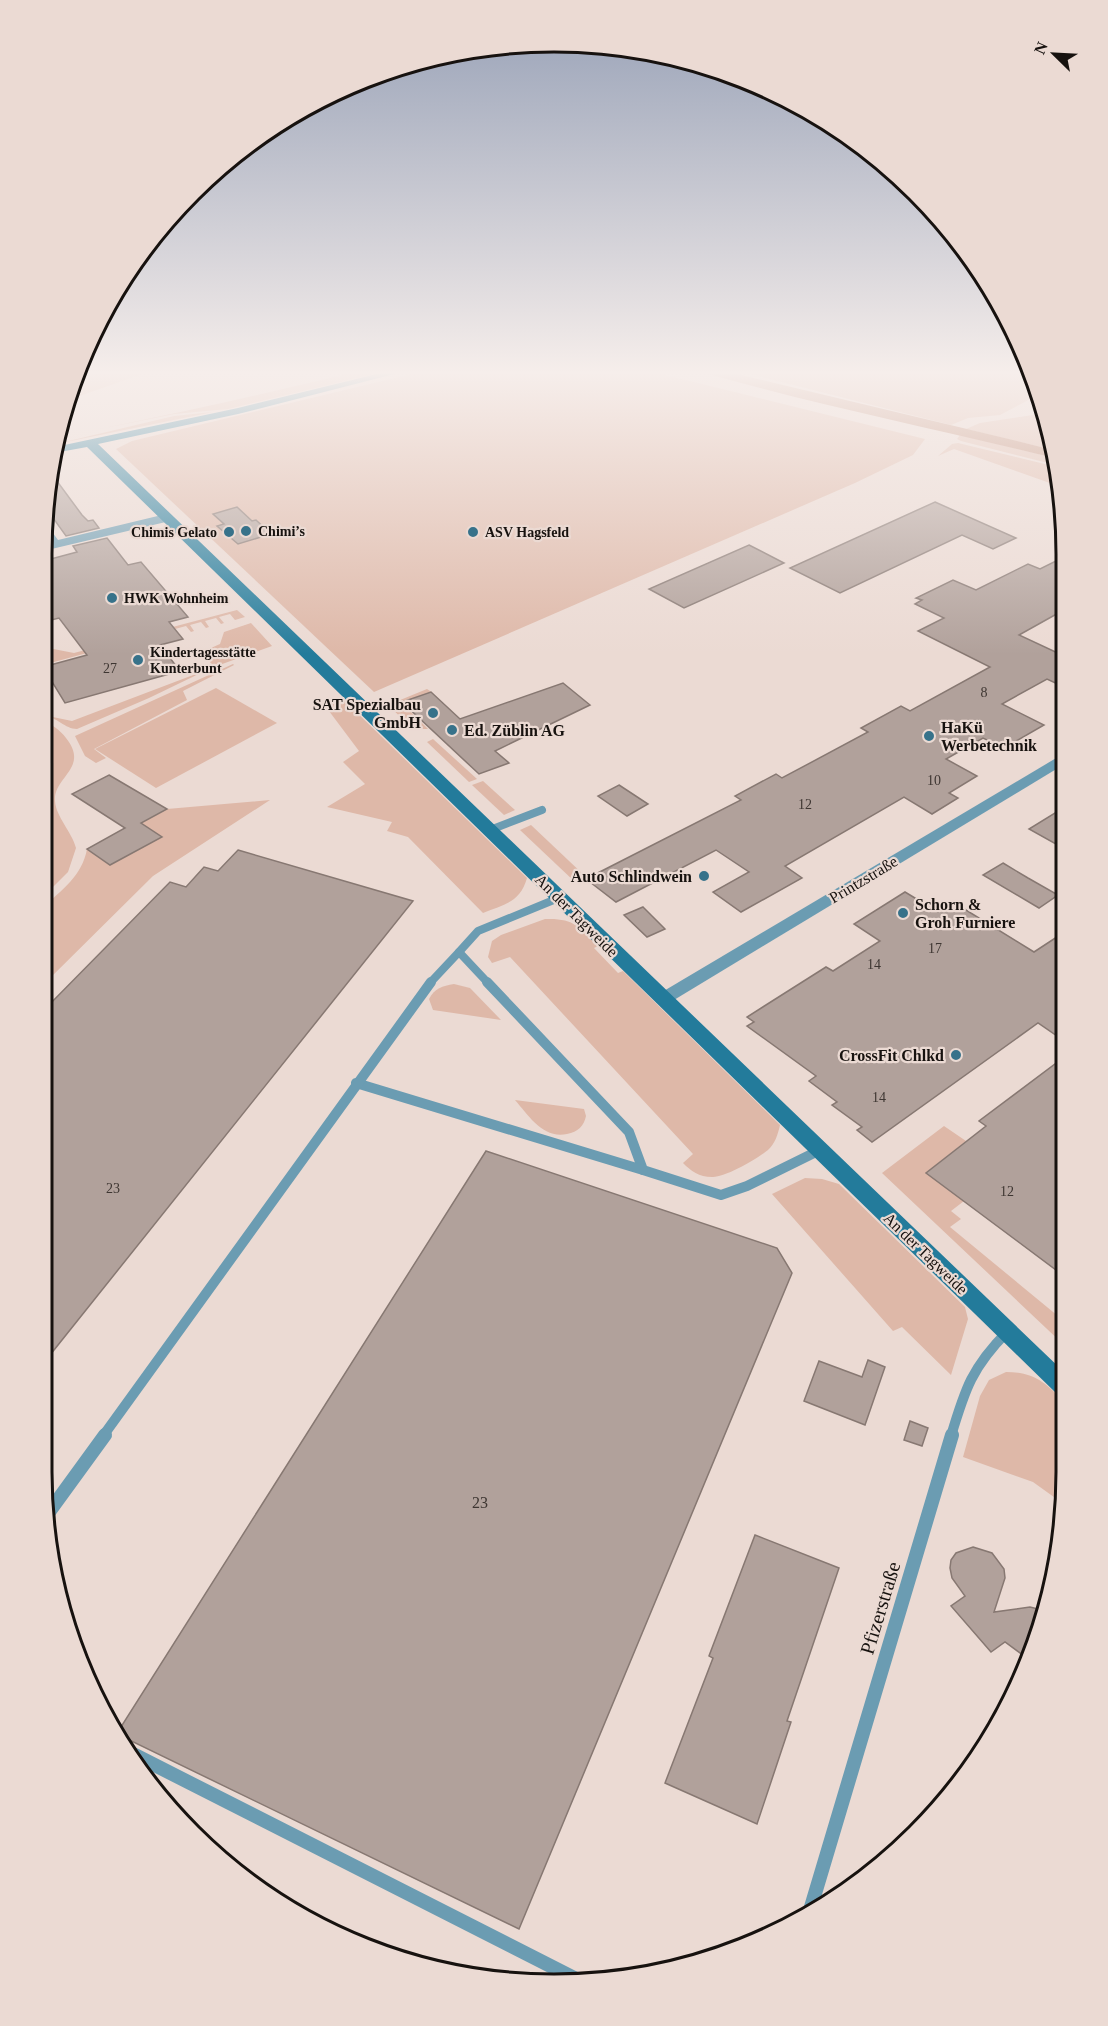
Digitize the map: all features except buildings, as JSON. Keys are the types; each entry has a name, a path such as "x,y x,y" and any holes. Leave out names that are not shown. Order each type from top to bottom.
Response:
{"main road":[{"name":"An der Tagweide","path":"113,466 1056,1378"}],"street":[{"path":"53,545 166,518"},
{"name":"Printzstraße","path":"663,999 1056,762"}],"lane":[{"path":"490,830 542,810"},
{"path":"54,1505 425,988 467,941 484,928 561,897"},
{"path":"459,952 629,1132 643,1170"},
{"path":"356,1083 722,1195 747,1186 820,1150"},
{"name":"Pfizerstraße","path":"813,1901 965,1390 981,1359 1008,1331"},
{"path":"143,1759 565,1973"}],"shaded area":[{"name":"ASV Hagsfeld","path":"134,466 891,466 855,483 374,692"},
{"path":"1001,466 1047,466 1050,483"},
{"path":"237,610 245,617 235,620 230,614 219,617 224,623 221,624 216,618 205,621 209,627 206,628 201,622 190,625 194,631 191,632 186,626 52,663 52,649 74,653"},
{"path":"251,623 272,646 214,667 202,652 220,644 224,632"},
{"path":"233,664 183,691 187,700 94,749 106,758 96,763 85,756 75,736"},
{"path":"209,669 77,729 52,717 72,721"},
{"path":"216,688 277,723 156,788 95,749"},
{"path":"427,689 433,693 403,704 428,729 413,729 388,705"},
{"path":"338,698 346,702 527,878 516,898 483,913 408,837 387,831 392,822 327,807 365,784 343,762 359,751 323,703"},
{"path":"52,726 66,738 74,757 73,765 59,785 55,801 58,813 76,848 68,872 52,888"},
{"path":"433,739 477,779 469,782 427,742"},
{"path":"483,781 515,810 504,815 472,785"},
{"path":"270,800 153,876 52,976 52,899 76,875 87,849 110,865 161,837 141,823 167,809"},
{"path":"531,825 586,877 575,882 520,830"},
{"path":"545,919 563,920 580,928 598,946 594,948 618,973 623,971 780,1125 774,1142 768,1150 740,1167 717,1176 699,1175 683,1163 693,1154 510,957 492,963 488,957 492,941 501,935"},
{"path":"454,984 470,988 501,1020 433,1010 429,999 431,995 439,988"},
{"path":"515,1100 584,1109 586,1116 584,1123 577,1130 558,1135 537,1125"},
{"path":"944,1126 966,1141 926,1173 964,1201 951,1211 961,1219 950,1227 1056,1314 1056,1337 882,1173"},
{"path":"805,1178 822,1179 839,1184 965,1307 968,1319 951,1375 902,1327 893,1331 772,1194"},
{"path":"1006,1372 1025,1374 1039,1380 1056,1394 1054,1497 1033,1482 963,1457 980,1396 989,1380"}],"place":[{"name":"Chimi’s","path":"246,531"},
{"name":"Chimis Gelato","path":"229,532"},
{"name":"ASV Hagsfeld","path":"473,532"},
{"name":"HWK Wohnheim","path":"112,598"},
{"name":"Kindertagesstätte Kunterbunt","path":"138,660"},
{"name":"SAT Spezialbau GmbH","path":"433,713"},
{"name":"Ed. Züblin AG","path":"452,730"},
{"name":"HaKü Werbetechnik","path":"929,736"},
{"name":"Auto Schlindwein","path":"704,876"},
{"name":"Schorn & Groh Furniere","path":"903,913"},
{"name":"CrossFit Chlkd","path":"956,1055"}]}
